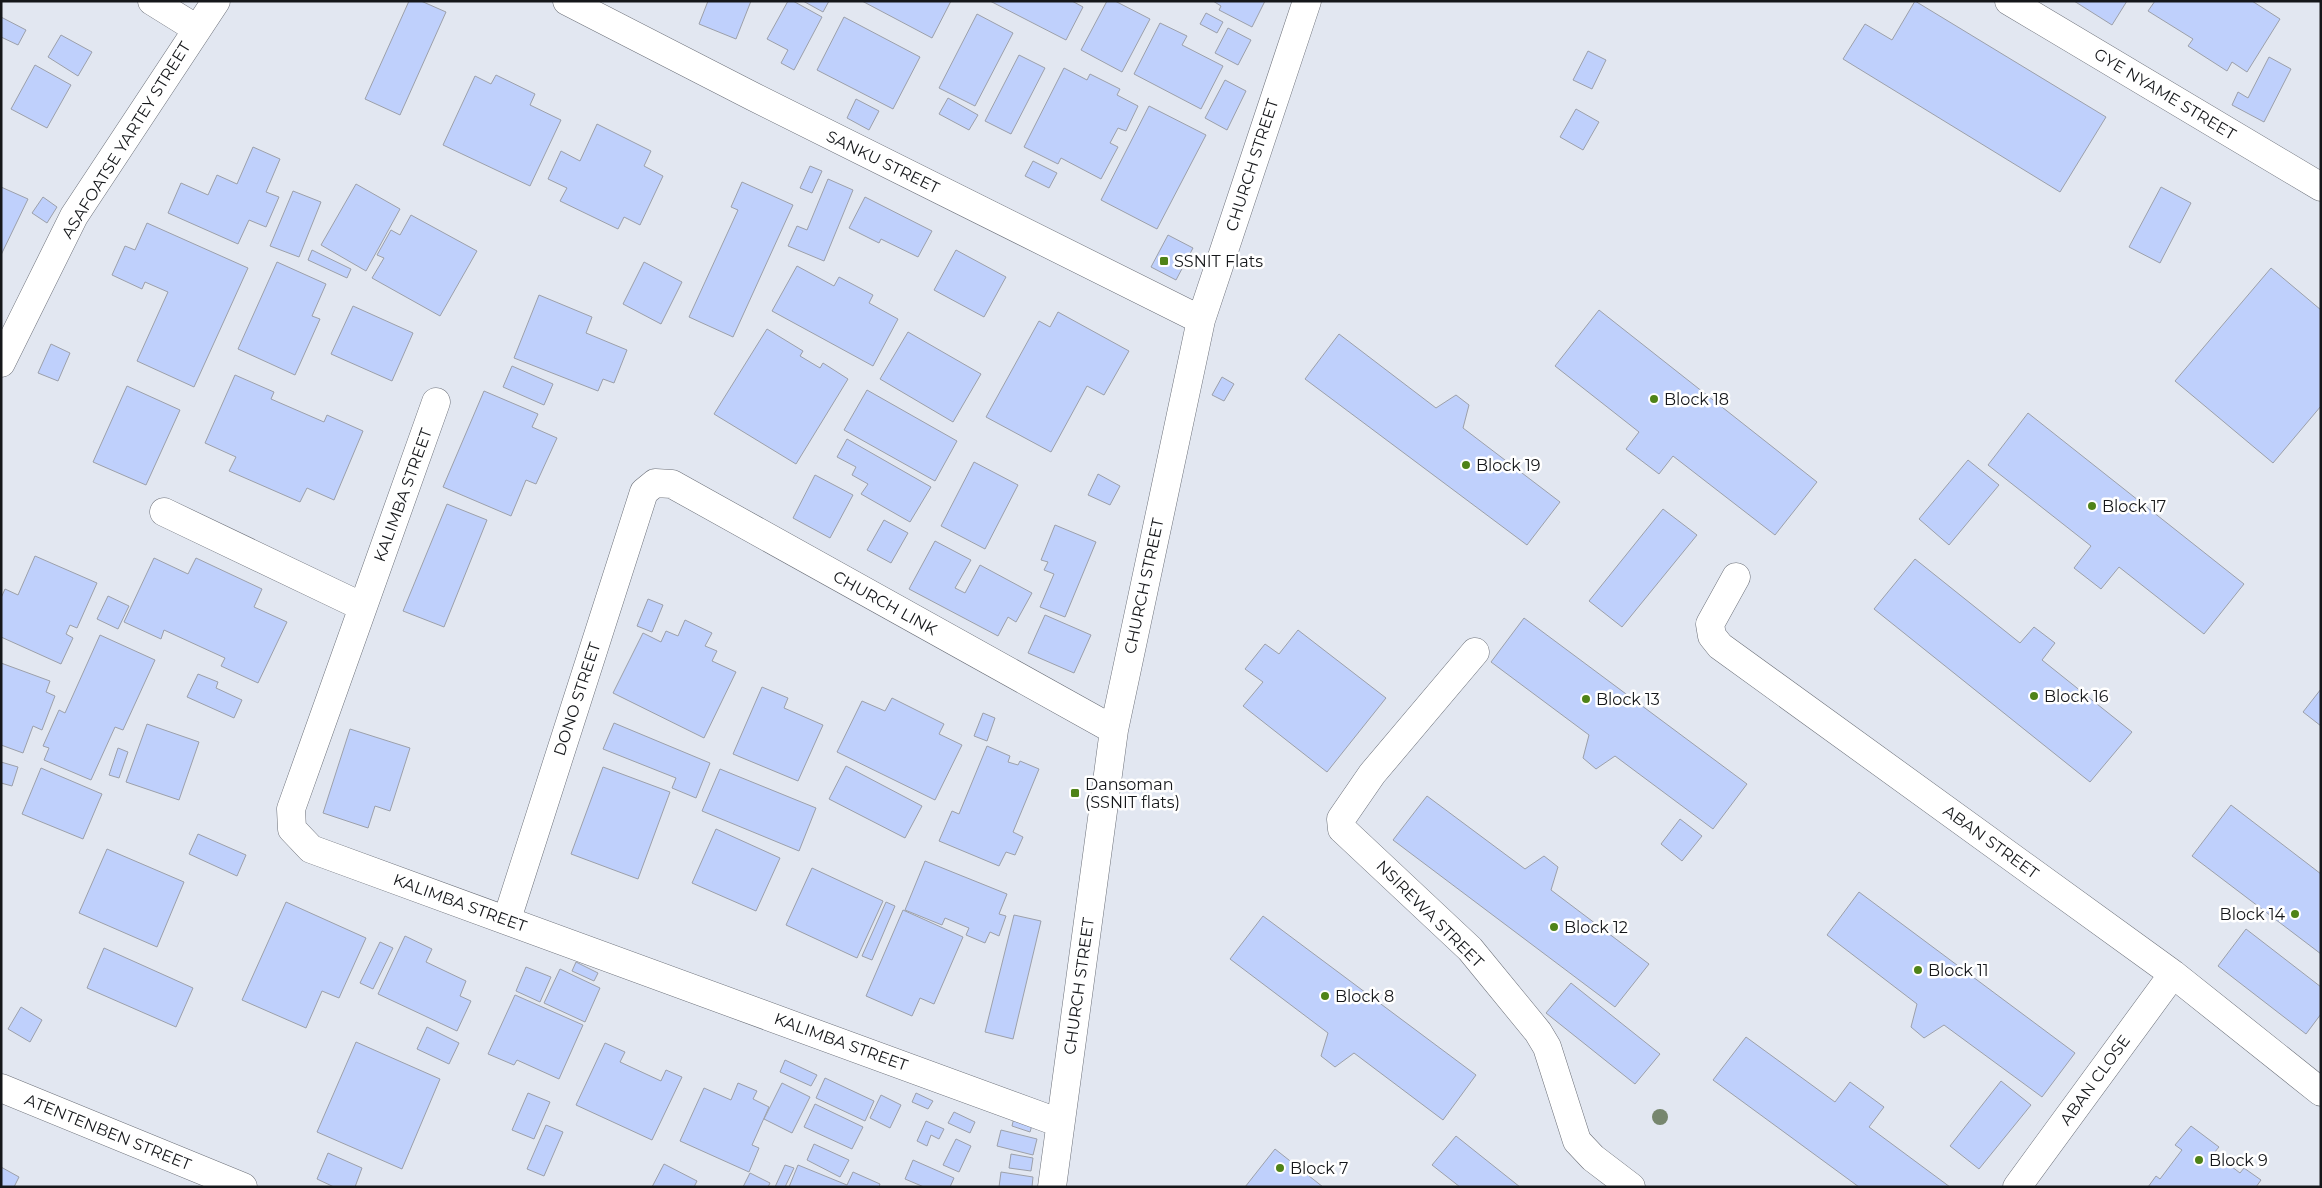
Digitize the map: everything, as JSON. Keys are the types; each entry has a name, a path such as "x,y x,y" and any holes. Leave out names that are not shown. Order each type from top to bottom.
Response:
{"street":[{"path":"152,1 197,29"},
{"name":"ASAFOATSE YARTEY STREET","path":"1,363 74,216 216,1"},
{"name":"SANKU STREET","path":"567,1 771,106 1200,320"},
{"name":"CHURCH STREET","path":"1052,1187 1114,730 1200,320 1307,1"},
{"name":"GYE NYAME STREET","path":"2009,1 2321,186"},
{"name":"KALIMBA STREET","path":"436,402 291,809 292,829 311,850 507,919 1060,1123"},
{"name":"CHURCH LINK","path":"655,483 672,484 1114,730"},
{"name":"DONO STREET","path":"507,919 644,492 655,483"},
{"path":"164,512 363,607"},
{"name":"ABAN STREET","path":"1736,576 1710,624 1712,636 1720,646 2173,974 2321,1092"},
{"name":"NSIREWA STREET","path":"1475,652 1372,774 1341,819 1342,829 1470,949 1538,1032 1547,1047 1577,1142 1593,1158 1631,1187"},
{"name":"ABAN CLOSE","path":"2017,1187 2173,974"},
{"name":"ATENTENBEN STREET","path":"1,1088 243,1187"}],"building":[{"path":"409,1 421,1 446,12 400,115 365,99"},
{"path":"708,1 751,1 736,39 699,24"},
{"path":"788,1 793,1 822,17 794,70 781,63 788,50 767,39"},
{"path":"803,1 829,1 823,12"},
{"path":"862,1 951,1 932,38"},
{"path":"990,1 1072,1 1083,7 1066,40"},
{"path":"1107,1 1115,1 1150,19 1122,72 1081,50"},
{"path":"1213,1 1265,1 1252,27 1219,10 1221,6"},
{"path":"1915,1 2106,117 2060,192 1843,59 1865,24 1892,40"},
{"path":"2074,1 2127,1 2112,25"},
{"path":"2155,1 2252,1 2280,19 2247,72 2232,62 2227,71 2188,46 2193,39 2148,11"},
{"path":"1206,13 1223,22 1217,33 1200,24"},
{"path":"977,14 1013,33 975,106 939,88"},
{"path":"1,17 26,30 18,45 1,37"},
{"path":"844,17 920,57 893,109 817,70"},
{"path":"1160,23 1187,36 1182,45 1223,66 1201,109 1134,74"},
{"path":"1228,28 1251,40 1238,65 1215,53"},
{"path":"61,35 92,52 78,76 48,57"},
{"path":"1588,51 1606,60 1592,89 1573,80"},
{"path":"1019,55 1045,68 1011,134 985,121"},
{"path":"2269,57 2291,69 2264,122 2232,105 2238,92 2248,98"},
{"path":"35,65 71,85 47,128 11,109"},
{"path":"1064,68 1087,80 1090,74 1120,89 1117,95 1138,106 1126,131 1118,128 1110,143 1118,147 1101,179 1061,158 1058,164 1024,147"},
{"path":"496,75 535,94 530,105 561,120 530,186 443,145 475,76 491,84"},
{"path":"1225,80 1246,91 1227,130 1205,118"},
{"path":"948,98 978,115 969,130 939,114"},
{"path":"856,99 879,111 869,130 847,118"},
{"path":"1149,106 1206,135 1157,229 1101,200"},
{"path":"1576,109 1599,122 1583,150 1560,137"},
{"path":"597,124 651,151 644,166 663,176 640,225 624,217 618,229 560,201 567,188 548,179 561,151 580,161"},
{"path":"253,147 280,159 266,192 279,197 266,227 249,220 238,244 168,213 181,183 208,195 217,175 237,184"},
{"path":"1033,161 1057,173 1049,188 1025,176"},
{"path":"810,166 822,171 812,193 800,188"},
{"path":"828,179 853,190 824,261 788,246 797,226 807,230"},
{"path":"742,182 793,205 733,337 689,317 738,210 731,207"},
{"path":"356,184 400,209 366,271 321,245"},
{"path":"1,187 28,199 1,255"},
{"path":"2161,187 2191,203 2160,263 2129,247"},
{"path":"293,191 321,202 299,257 270,246"},
{"path":"43,197 57,207 47,223 32,213"},
{"path":"865,197 932,231 918,257 881,239 879,243 849,228"},
{"path":"411,215 477,251 440,316 372,278 384,258 377,255 391,230 400,235"},
{"path":"147,223 248,268 194,387 137,361 168,292 145,282 142,289 112,275 125,246 135,250"},
{"path":"1168,235 1193,248 1176,280 1151,267"},
{"path":"312,250 351,269 347,278 308,260"},
{"path":"956,250 1006,277 984,317 934,290"},
{"path":"277,262 326,284 312,316 320,319 295,375 238,349"},
{"path":"644,262 682,282 661,324 623,304"},
{"path":"797,266 834,286 839,277 873,295 869,303 898,319 873,366 772,311"},
{"path":"2271,268 2321,310 2321,406 2273,463 2175,381"},
{"path":"539,295 592,317 586,333 627,350 614,383 603,379 598,391 514,358"},
{"path":"353,306 413,333 392,381 331,354"},
{"name":"Block 18","path":"1599,310 1817,482 1775,535 1673,456 1659,474 1626,449 1639,432 1555,366"},
{"path":"1058,312 1129,351 1104,395 1087,386 1051,452 986,417 1039,321 1050,327"},
{"path":"767,329 803,351 800,356 820,368 823,363 848,379 796,464 714,414"},
{"path":"908,332 981,374 953,422 880,379"},
{"name":"Block 19","path":"1339,334 1436,408 1456,395 1469,405 1463,428 1560,502 1527,545 1305,379"},
{"path":"51,344 70,353 58,381 38,373"},
{"path":"512,366 553,384 544,405 503,387"},
{"path":"235,375 274,392 271,399 324,422 327,415 363,431 334,500 307,488 300,502 229,471 236,457 205,443"},
{"path":"1222,377 1234,384 1224,401 1212,395"},
{"path":"127,386 180,410 146,485 93,462"},
{"path":"867,390 957,441 935,481 844,430"},
{"path":"484,391 538,414 532,427 557,438 536,484 526,480 511,516 443,487"},
{"name":"Block 17","path":"2028,413 2244,584 2204,634 2119,567 2101,589 2074,568 2091,546 1988,465"},
{"path":"847,439 931,487 910,522 861,494 868,484 852,475 856,467 837,457"},
{"path":"1968,460 1999,485 1949,545 1919,519"},
{"path":"974,462 1018,485 985,549 941,526"},
{"path":"1098,474 1120,486 1110,505 1088,495"},
{"path":"815,475 853,495 830,538 793,518"},
{"path":"447,504 487,520 444,627 403,611"},
{"path":"1663,509 1697,535 1622,627 1589,601"},
{"path":"884,520 908,533 891,563 867,550"},
{"path":"1055,525 1096,542 1065,617 1040,607 1054,574 1044,570 1048,562 1041,560"},
{"path":"935,541 971,560 955,588 965,593 980,565 1032,593 1016,622 1008,617 998,636 909,589"},
{"path":"35,556 97,583 77,628 70,625 66,634 73,638 61,664 1,637 1,598 5,589 18,595"},
{"path":"154,558 188,574 196,558 262,589 254,607 287,622 258,683 221,666 225,658 164,630 161,639 124,622"},
{"name":"Block 16","path":"1915,559 2020,643 2034,627 2055,643 2042,660 2132,732 2090,782 1874,609"},
{"path":"108,596 129,606 118,629 97,619"},
{"path":"648,599 663,605 652,632 637,626"},
{"path":"1045,615 1091,635 1074,673 1028,653"},
{"name":"Block 13","path":"1524,618 1747,784 1713,829 1615,756 1596,769 1583,758 1589,735 1491,662"},
{"path":"685,620 712,633 705,646 717,651 712,661 736,672 704,738 613,693 643,633 661,642 666,631 678,636"},
{"path":"1298,630 1386,698 1327,772 1243,706 1263,682 1245,669 1265,644 1279,654"},
{"path":"100,635 155,660 123,730 115,727 91,780 44,760 49,748 43,746 59,710 65,713"},
{"path":"1,663 50,681 46,692 55,696 42,730 33,726 23,753 1,745"},
{"path":"198,674 218,682 216,688 242,700 234,718 187,697"},
{"path":"762,687 788,698 784,708 823,725 798,781 733,754"},
{"path":"2321,689 2321,726 2303,712"},
{"path":"892,698 944,724 939,734 962,745 935,800 837,752 862,701 885,711"},
{"path":"983,713 995,718 987,741 974,736"},
{"path":"614,723 710,763 696,798 672,788 676,778 603,749"},
{"path":"147,724 199,742 179,800 126,782"},
{"path":"350,729 410,748 390,811 375,806 368,828 323,813"},
{"path":"987,746 1010,756 1008,762 1018,765 1020,761 1039,769 1013,832 1023,837 1015,855 1006,852 999,866 939,841 952,811 959,814"},
{"path":"118,748 128,752 119,778 109,775"},
{"path":"1,762 18,767 12,786 1,783"},
{"path":"846,766 922,806 905,838 829,799"},
{"path":"603,767 670,792 638,879 571,854"},
{"path":"41,768 102,794 83,839 22,814"},
{"path":"720,769 816,808 799,851 702,811"},
{"name":"Block 12","path":"1427,796 1525,869 1544,856 1558,867 1551,890 1649,964 1615,1007 1393,840"},
{"name":"Block 14","path":"2231,805 2321,874 2321,954 2192,856"},
{"path":"1680,819 1702,836 1682,861 1661,844"},
{"path":"716,829 780,858 756,911 692,883"},
{"path":"198,834 246,855 237,876 189,854"},
{"path":"107,849 184,882 157,947 79,913"},
{"path":"925,861 1007,894 999,914 1006,916 999,936 990,932 985,943 966,935 969,928 945,918 942,925 905,910"},
{"path":"812,868 883,901 857,958 786,925"},
{"name":"Block 11","path":"1859,892 2075,1053 2042,1097 1944,1025 1924,1038 1911,1027 1917,1004 1827,935"},
{"path":"286,902 366,938 339,998 322,991 306,1028 242,1000"},
{"path":"886,902 895,906 872,960 862,956"},
{"path":"903,910 963,937 934,1004 920,998 912,1016 866,996"},
{"path":"1014,915 1041,921 1013,1039 985,1032"},
{"name":"Block 8","path":"1263,916 1476,1075 1443,1120 1354,1053 1335,1067 1321,1056 1328,1033 1230,959"},
{"path":"2246,929 2321,987 2321,1014 2306,1034 2218,966"},
{"path":"405,936 432,949 426,962 466,981 460,996 471,1001 457,1031 378,994"},
{"path":"380,942 393,948 373,989 360,983"},
{"path":"104,948 193,988 176,1027 87,988"},
{"path":"576,962 598,973 594,981 572,971"},
{"path":"526,967 551,977 540,1002 516,991"},
{"path":"560,969 600,988 585,1022 544,1003"},
{"path":"1571,983 1660,1054 1635,1084 1546,1013"},
{"path":"515,995 583,1025 559,1079 517,1060 514,1065 488,1054"},
{"path":"21,1007 42,1020 30,1042 8,1029"},
{"path":"427,1027 459,1043 449,1064 417,1049"},
{"path":"1746,1037 1835,1102 1850,1082 1884,1107 1869,1127 1950,1187 1859,1187 1713,1080"},
{"path":"356,1042 440,1079 402,1169 317,1132"},
{"path":"605,1043 625,1052 620,1062 661,1081 666,1070 682,1077 652,1140 576,1105"},
{"path":"785,1060 817,1075 811,1086 780,1072"},
{"path":"825,1078 874,1101 865,1121 816,1098"},
{"path":"2001,1081 2031,1105 1979,1169 1950,1146"},
{"path":"738,1083 757,1091 753,1099 769,1107 752,1145 759,1148 749,1172 680,1141 704,1088 731,1100"},
{"path":"782,1083 810,1097 792,1133 764,1119"},
{"path":"528,1093 550,1102 534,1139 512,1130"},
{"path":"916,1093 933,1101 928,1109 912,1102"},
{"path":"881,1095 901,1105 890,1128 870,1118"},
{"path":"815,1104 863,1127 852,1149 804,1127"},
{"path":"954,1112 975,1122 970,1133 948,1123"},
{"path":"1015,1113 1034,1119 1030,1132 1012,1126"},
{"path":"926,1121 944,1129 939,1139 931,1135 927,1146 917,1141"},
{"path":"546,1125 563,1132 544,1176 527,1169"},
{"name":"Block 9","path":"2191,1126 2219,1147 2214,1153 2240,1173 2244,1168 2261,1180 2256,1187 2148,1187 2156,1176 2160,1179 2182,1150 2175,1145"},
{"path":"1001,1130 1037,1139 1033,1155 997,1146"},
{"path":"1456,1136 1520,1187 1460,1187 1432,1165"},
{"path":"956,1139 971,1146 959,1172 943,1165"},
{"path":"814,1144 849,1160 840,1177 807,1160"},
{"name":"Block 7","path":"1275,1149 1323,1187 1245,1187"},
{"path":"328,1153 362,1168 355,1187 334,1187 317,1179"},
{"path":"1011,1154 1033,1158 1031,1171 1009,1168"},
{"path":"913,1160 954,1178 950,1187 924,1187 905,1179"},
{"path":"664,1164 697,1181 694,1187 652,1187"},
{"path":"785,1165 794,1168 785,1187 775,1187"},
{"path":"798,1165 847,1185 853,1172 880,1184 879,1187 789,1187"},
{"path":"1,1167 19,1177 14,1187 1,1187"},
{"path":"1001,1172 1033,1177 1032,1187 999,1187"},
{"path":"750,1173 770,1183 768,1187 743,1187"}],"place":[{"name":"SSNIT Flats","path":"1164,261"},
{"name":"Block 18","path":"1654,399"},
{"name":"Block 19","path":"1466,465"},
{"name":"Block 17","path":"2092,506"},
{"name":"Block 16","path":"2034,696"},
{"name":"Block 13","path":"1586,699"},
{"name":"Dansoman (SSNIT flats)","path":"1075,793"},
{"name":"Block 14","path":"2295,914"},
{"name":"Block 12","path":"1554,927"},
{"name":"Block 11","path":"1918,970"},
{"name":"Block 8","path":"1325,996"},
{"name":"Block 9","path":"2199,1160"},
{"name":"Block 7","path":"1280,1168"}]}
